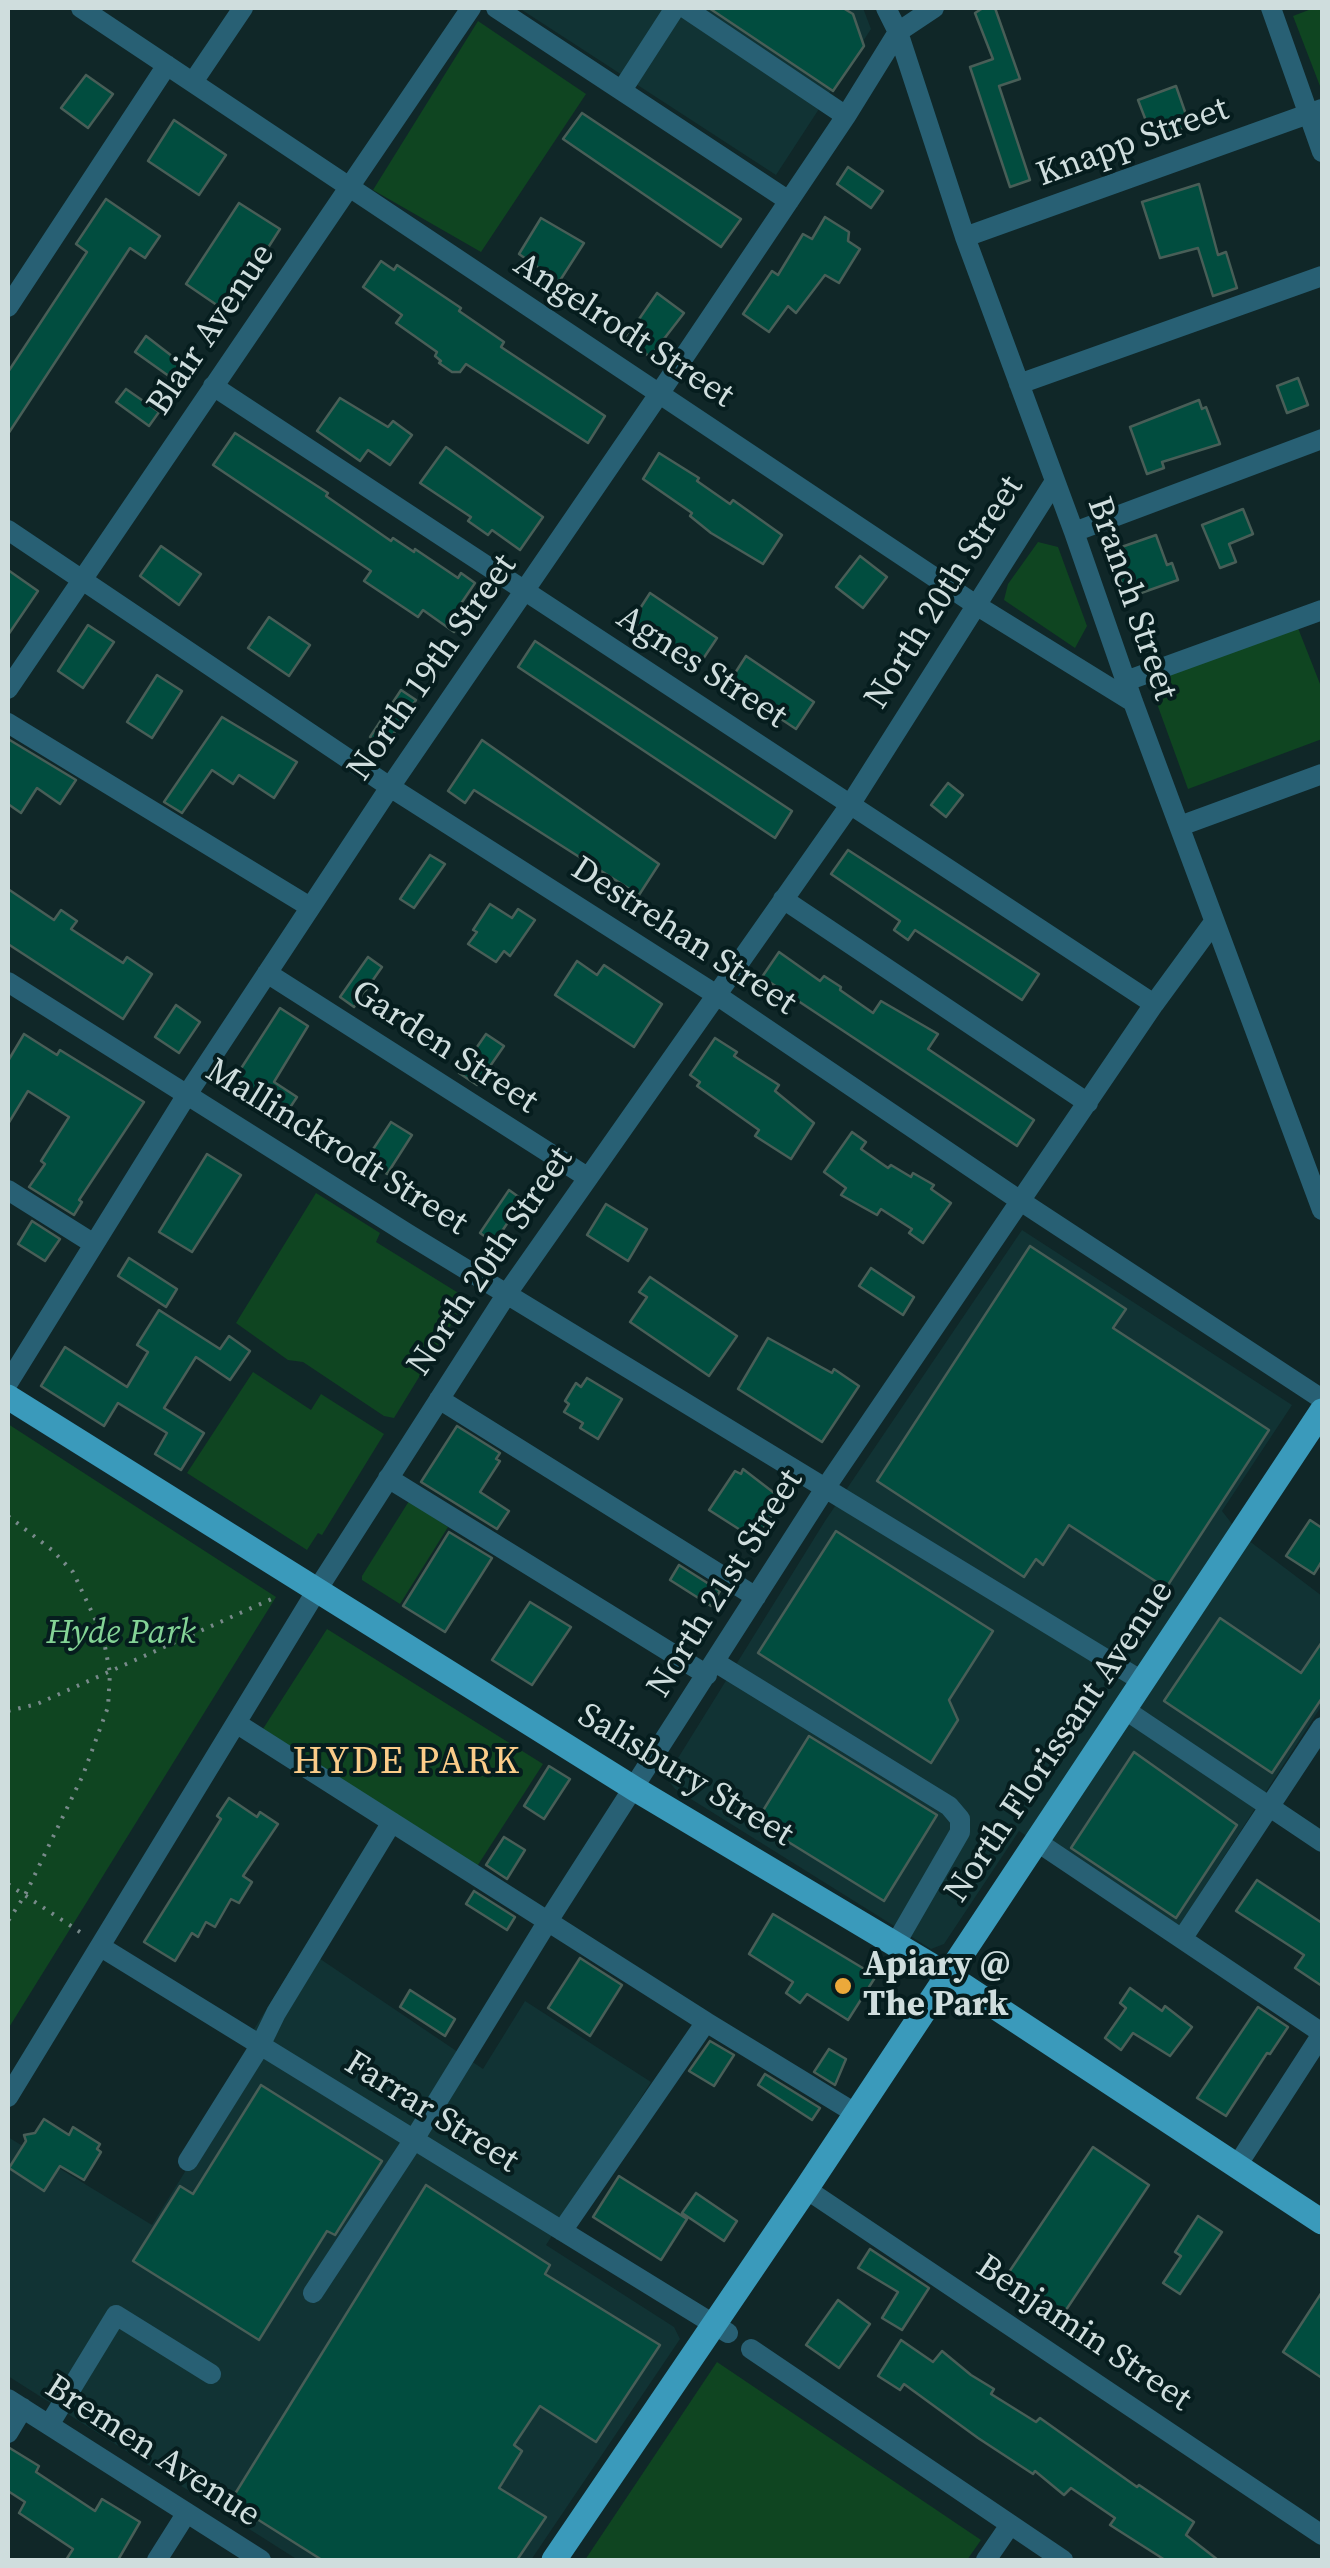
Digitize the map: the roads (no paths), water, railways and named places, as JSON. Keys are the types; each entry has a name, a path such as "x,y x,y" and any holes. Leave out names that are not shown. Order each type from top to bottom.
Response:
{"main road":[{"name":"Salisbury Street","path":"8,1398 636,1788 896,1943 1322,2222"},
{"name":"North Florissant Avenue","path":"554,2560 721,2329 855,2113 1322,1411"}],"street":[{"name":"Angelrodt Street","path":"82,8 976,605 1133,702"},
{"path":"193,82 243,8"},
{"name":"Blair Avenue","path":"8,689 471,8"},
{"path":"496,8 788,201"},
{"path":"622,90 674,8"},
{"path":"685,8 846,116"},
{"name":"Branch Street","path":"886,8 898,32 965,238 1133,702 1322,1210"},
{"name":"North 19th Street","path":"8,1383 267,972 846,116 898,32 934,8"},
{"path":"1271,8 1316,111 1322,152"},
{"path":"8,307 167,65"},
{"name":"Knapp Street","path":"965,238 1316,111"},
{"path":"1019,384 1322,276"},
{"name":"Agnes Street","path":"212,386 1154,1004"},
{"path":"1074,532 1322,439"},
{"name":"North 20th Street","path":"8,2097 317,1590 439,1398 586,1177 850,805 1055,481"},
{"name":"Destrehan Street","path":"8,530 390,787 714,994 1322,1399"},
{"path":"1126,681 1322,610"},
{"path":"8,724 310,908"},
{"path":"1180,826 1322,774"},
{"path":"783,898 1088,1103"},
{"name":"North 21st Street","path":"313,2293 413,2142 548,1921 826,1486 1214,922"},
{"name":"Garden Street","path":"267,972 586,1177"},
{"name":"Mallinckrodt Street","path":"8,982 408,1234 1142,1682"},
{"path":"8,1190 94,1244"},
{"path":"439,1398 756,1597"},
{"path":"388,1478 949,1806 960,1818 960,1832 896,1943"},
{"path":"1124,1709 1322,1842"},
{"path":"236,1724 855,2113"},
{"path":"1182,1938 1322,1727"},
{"path":"188,2161 392,1822"},
{"path":"1036,1841 1322,2034 1238,2164"},
{"name":"Farrar Street","path":"102,1947 721,2329"},
{"path":"562,2232 706,2022"},
{"name":"Benjamin Street","path":"806,2189 1322,2534"},
{"path":"49,2425 116,2315 211,2374"},
{"path":"751,2349 1063,2560"},
{"path":"8,2433 15,2403"},
{"name":"Bremen Avenue","path":"15,2403 261,2560"},
{"path":"157,2560 186,2514"},
{"path":"986,2560 1010,2525"}],"place":[{"name":"Apiary @ The Park","path":"843,1986"}],"district":[{"name":"HYDE PARK","path":"407,1763"}],"park label":[{"name":"Hyde Park","path":"121,1634"}]}
